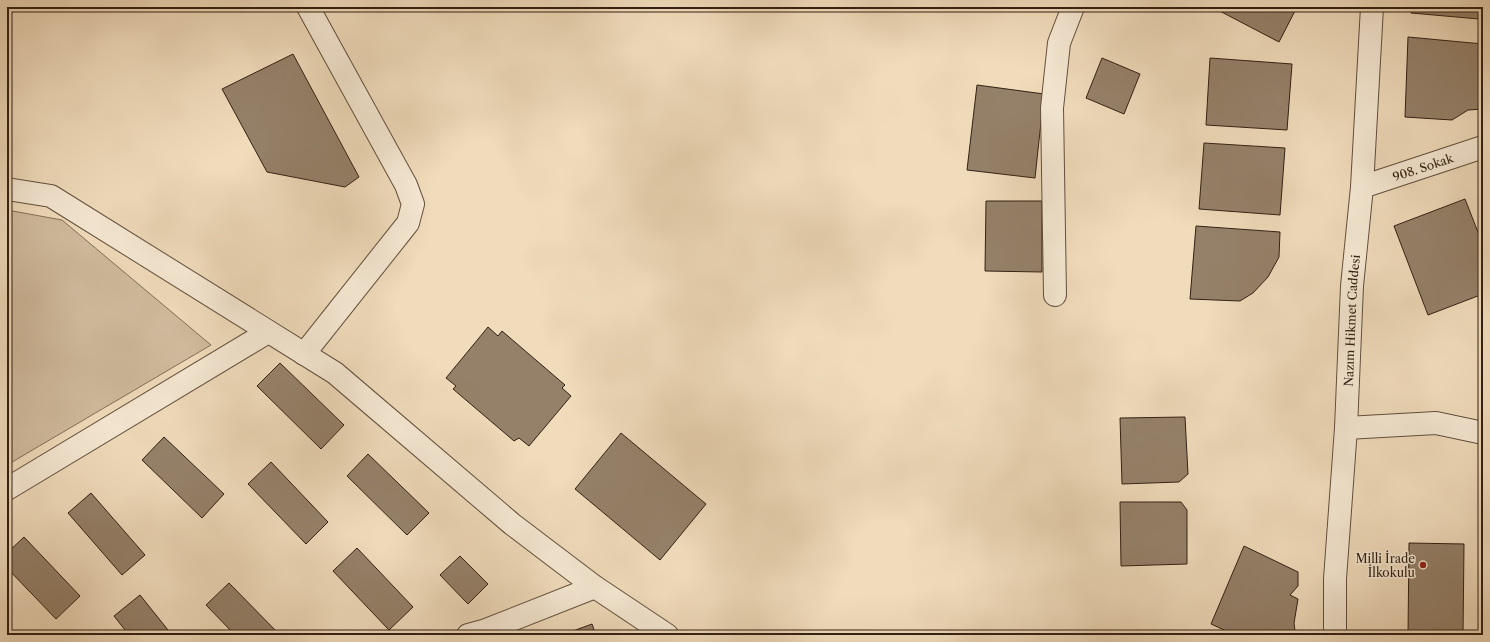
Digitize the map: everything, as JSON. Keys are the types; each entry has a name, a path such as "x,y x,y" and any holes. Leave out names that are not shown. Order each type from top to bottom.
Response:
{"street":[{"path":"304,354 408,223 413,204 406,185 308,7"},
{"path":"1055,295 1052,108 1059,43 1073,7"},
{"name":"Nazım Hikmet Caddesi","path":"1335,635 1335,579 1346,428 1352,286 1362,186 1372,7"},
{"name":"908. Sokak","path":"1362,186 1483,147"},
{"path":"7,189 51,196 268,332 335,372 512,524 595,587 667,635"},
{"path":"7,489 268,332"},
{"path":"1346,428 1436,423 1483,434"},
{"path":"468,635 486,630 595,587"}],"shaded area":[{"path":"7,210 62,220 211,345 7,465"}],"building":[{"path":"1212,7 1297,7 1279,42"},
{"path":"1412,7 1480,7 1479,19 1411,13"},
{"path":"1408,37 1483,44 1483,109 1468,110 1452,120 1405,117"},
{"path":"293,54 359,177 345,187 267,172 222,89"},
{"path":"1102,58 1140,74 1124,114 1086,98"},
{"path":"1210,58 1292,64 1287,130 1206,125"},
{"path":"977,85 1044,94 1035,178 967,170"},
{"path":"1204,143 1285,148 1280,215 1199,209"},
{"path":"1465,199 1483,245 1483,294 1428,315 1394,226"},
{"path":"986,201 1042,201 1042,272 985,271"},
{"path":"1196,226 1280,232 1279,257 1268,277 1253,293 1240,301 1190,299"},
{"path":"488,327 498,336 502,331 565,385 562,388 571,396 529,446 519,438 514,441 453,389 456,386 446,378"},
{"path":"280,363 344,425 321,449 257,386"},
{"path":"1185,417 1188,474 1179,482 1122,484 1120,418"},
{"path":"621,433 706,504 660,560 575,489"},
{"path":"164,437 224,494 202,518 142,460"},
{"path":"368,454 429,513 407,535 347,476"},
{"path":"271,462 328,522 306,544 248,484"},
{"path":"91,493 145,555 122,575 68,513"},
{"path":"1120,502 1181,502 1187,510 1187,564 1121,566"},
{"path":"24,537 80,596 56,619 7,568 7,553"},
{"path":"1409,543 1464,544 1463,635 1408,635"},
{"path":"1244,546 1298,572 1298,586 1290,595 1298,599 1294,623 1295,631 1293,635 1235,635 1211,624"},
{"path":"357,548 413,607 389,630 333,571"},
{"path":"460,556 488,584 468,604 440,575"},
{"path":"229,583 280,635 235,635 206,605"},
{"path":"140,595 172,635 129,635 114,616"},
{"path":"592,624 596,635 562,635"}],"place":[{"name":"Milli İrade İlkokulu","path":"1423,565"}]}
